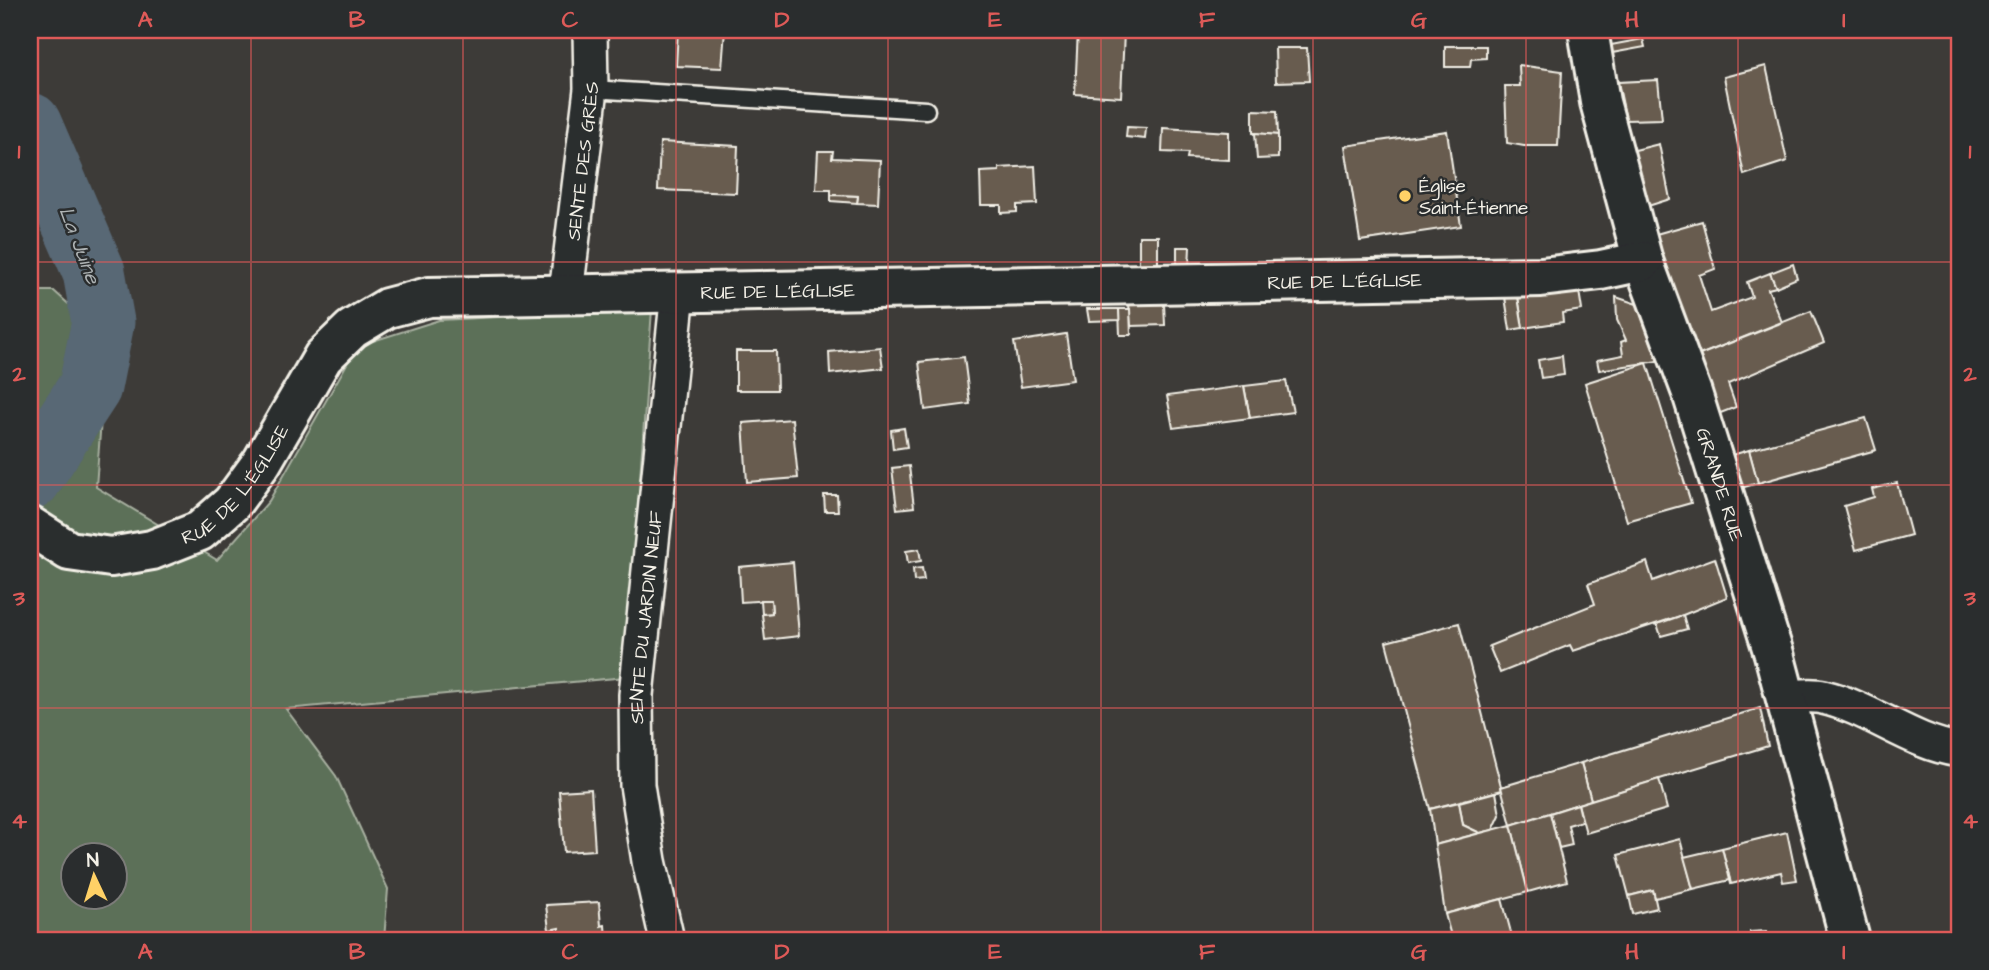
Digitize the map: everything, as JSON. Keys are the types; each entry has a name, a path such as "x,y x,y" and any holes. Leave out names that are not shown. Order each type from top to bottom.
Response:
{"street":[{"name":"SENTE DES GRÈS","path":"566,293 590,89 590,30"},
{"name":"GRANDE RUE","path":"1588,30 1600,102 1643,261 1692,393 1774,654 1850,940"},
{"name":"RUE DE L'ÉGLISE","path":"31,527 69,551 111,557 152,550 200,531 232,503 262,462 323,357 352,329 387,308 429,297 1541,277 1601,270 1643,261"},
{"name":"SENTE DU JARDIN NEUF","path":"667,940 649,861 636,785 636,695 678,292"},
{"path":"1785,697 1820,696 1849,705 1942,748 1959,750"}],"lane":[{"path":"590,89 926,110"}],"green space":[{"path":"30,291 54,291 107,339 96,487 217,560 269,501 357,346 439,320 652,309 626,677 286,709 336,776 388,889 384,940 30,940 30,511 49,491 30,471"}],"building":[{"path":"678,30 725,30 722,68 676,66"},
{"path":"1078,30 1124,32 1121,97 1075,94"},
{"path":"1643,39 1645,47 1612,53 1611,45"},
{"path":"1445,46 1486,46 1486,58 1471,59 1470,67 1445,67"},
{"path":"1275,48 1307,48 1309,81 1276,82"},
{"path":"1519,65 1562,71 1558,146 1507,143 1505,86 1520,86"},
{"path":"1766,66 1787,161 1744,175 1724,77"},
{"path":"1658,80 1662,119 1626,120 1618,82"},
{"path":"1253,110 1277,111 1278,135 1253,133"},
{"path":"1127,127 1146,128 1145,139 1126,137"},
{"path":"1163,128 1229,132 1229,160 1187,158 1188,153 1162,152"},
{"name":"Église Saint-Étienne","path":"1447,131 1461,226 1360,241 1345,146"},
{"path":"1255,133 1278,135 1278,158 1257,159"},
{"path":"660,142 738,146 736,193 658,190"},
{"path":"1659,144 1670,199 1642,208 1631,151"},
{"path":"818,151 833,151 832,158 880,160 878,204 857,203 858,196 831,195 831,190 816,190"},
{"path":"1035,166 1037,204 1017,205 1017,212 1001,213 1001,205 981,205 980,172"},
{"path":"831,195 858,196 857,203 831,201"},
{"path":"1702,221 1715,269 1699,275 1711,312 1752,297 1747,282 1770,273 1776,287 1768,289 1782,322 1687,360 1649,236"},
{"path":"1139,236 1158,236 1158,267 1139,267"},
{"path":"1177,247 1190,247 1189,267 1177,267"},
{"path":"1793,264 1797,278 1776,287 1770,273"},
{"path":"1579,291 1582,310 1562,313 1563,322 1523,328 1518,297"},
{"path":"1505,297 1518,297 1523,328 1510,330"},
{"path":"1616,297 1637,304 1658,361 1599,370 1597,360 1623,355 1621,342 1626,340 1617,320"},
{"path":"1129,304 1164,304 1165,325 1131,326"},
{"path":"1087,309 1119,309 1120,320 1089,321"},
{"path":"1119,309 1130,309 1131,335 1120,335"},
{"path":"1811,311 1824,343 1728,384 1736,407 1713,416 1687,360"},
{"path":"1066,334 1073,380 1021,387 1014,342"},
{"path":"880,347 883,368 830,374 829,352"},
{"path":"736,351 776,351 777,390 736,390"},
{"path":"1562,356 1564,375 1541,378 1538,360"},
{"path":"964,357 970,404 925,410 919,362"},
{"path":"1647,363 1691,503 1627,521 1585,383"},
{"path":"1286,381 1293,412 1250,418 1244,386"},
{"path":"1244,386 1250,418 1173,428 1167,396"},
{"path":"1866,418 1876,450 1758,483 1749,450"},
{"path":"792,419 798,478 747,482 743,423"},
{"path":"904,428 907,447 893,449 891,430"},
{"path":"1749,450 1758,483 1734,490 1722,458"},
{"path":"909,466 914,507 897,509 892,468"},
{"path":"1897,483 1911,535 1856,550 1844,506 1874,497 1872,489"},
{"path":"824,495 837,495 838,511 825,511"},
{"path":"919,549 921,561 908,563 906,551"},
{"path":"1715,558 1727,597 1683,615 1573,651 1570,645 1500,673 1489,646 1595,604 1588,584 1647,562 1653,581"},
{"path":"793,562 799,636 765,640 762,614 772,613 771,600 741,602 739,567"},
{"path":"922,568 924,580 914,581 913,569"},
{"path":"761,600 771,600 772,613 762,614"},
{"path":"1683,615 1687,629 1661,636 1657,624"},
{"path":"1459,623 1502,790 1430,809 1386,642"},
{"path":"1760,708 1768,746 1591,800 1581,763"},
{"path":"1581,763 1591,800 1511,825 1501,787"},
{"path":"1659,779 1667,809 1586,833 1578,804"},
{"path":"591,789 595,850 564,852 559,791"},
{"path":"1496,792 1500,815 1493,830 1480,833 1463,825 1459,802"},
{"path":"1459,802 1463,825 1480,833 1435,845 1430,809"},
{"path":"1578,804 1582,821 1568,825 1572,845 1559,848 1550,813"},
{"path":"1550,813 1567,881 1528,892 1511,825"},
{"path":"1511,825 1528,892 1445,914 1435,845"},
{"path":"1787,832 1797,880 1783,882 1781,872 1731,884 1722,848"},
{"path":"1680,839 1693,889 1655,898 1653,890 1629,896 1618,855"},
{"path":"1722,848 1730,880 1693,889 1684,857"},
{"path":"1653,890 1657,908 1633,914 1629,896"},
{"path":"1502,899 1513,940 1452,940 1445,914"},
{"path":"599,902 601,926 605,925 606,940 560,940 559,928 549,930 546,905"},
{"path":"1766,931 1766,940 1750,940 1750,932"}],"waterway":[{"name":"La Juine","path":"30,124 94,272 103,322 90,387 30,479"}],"place":[{"name":"Église Saint-Étienne","path":"1405,196"}]}
